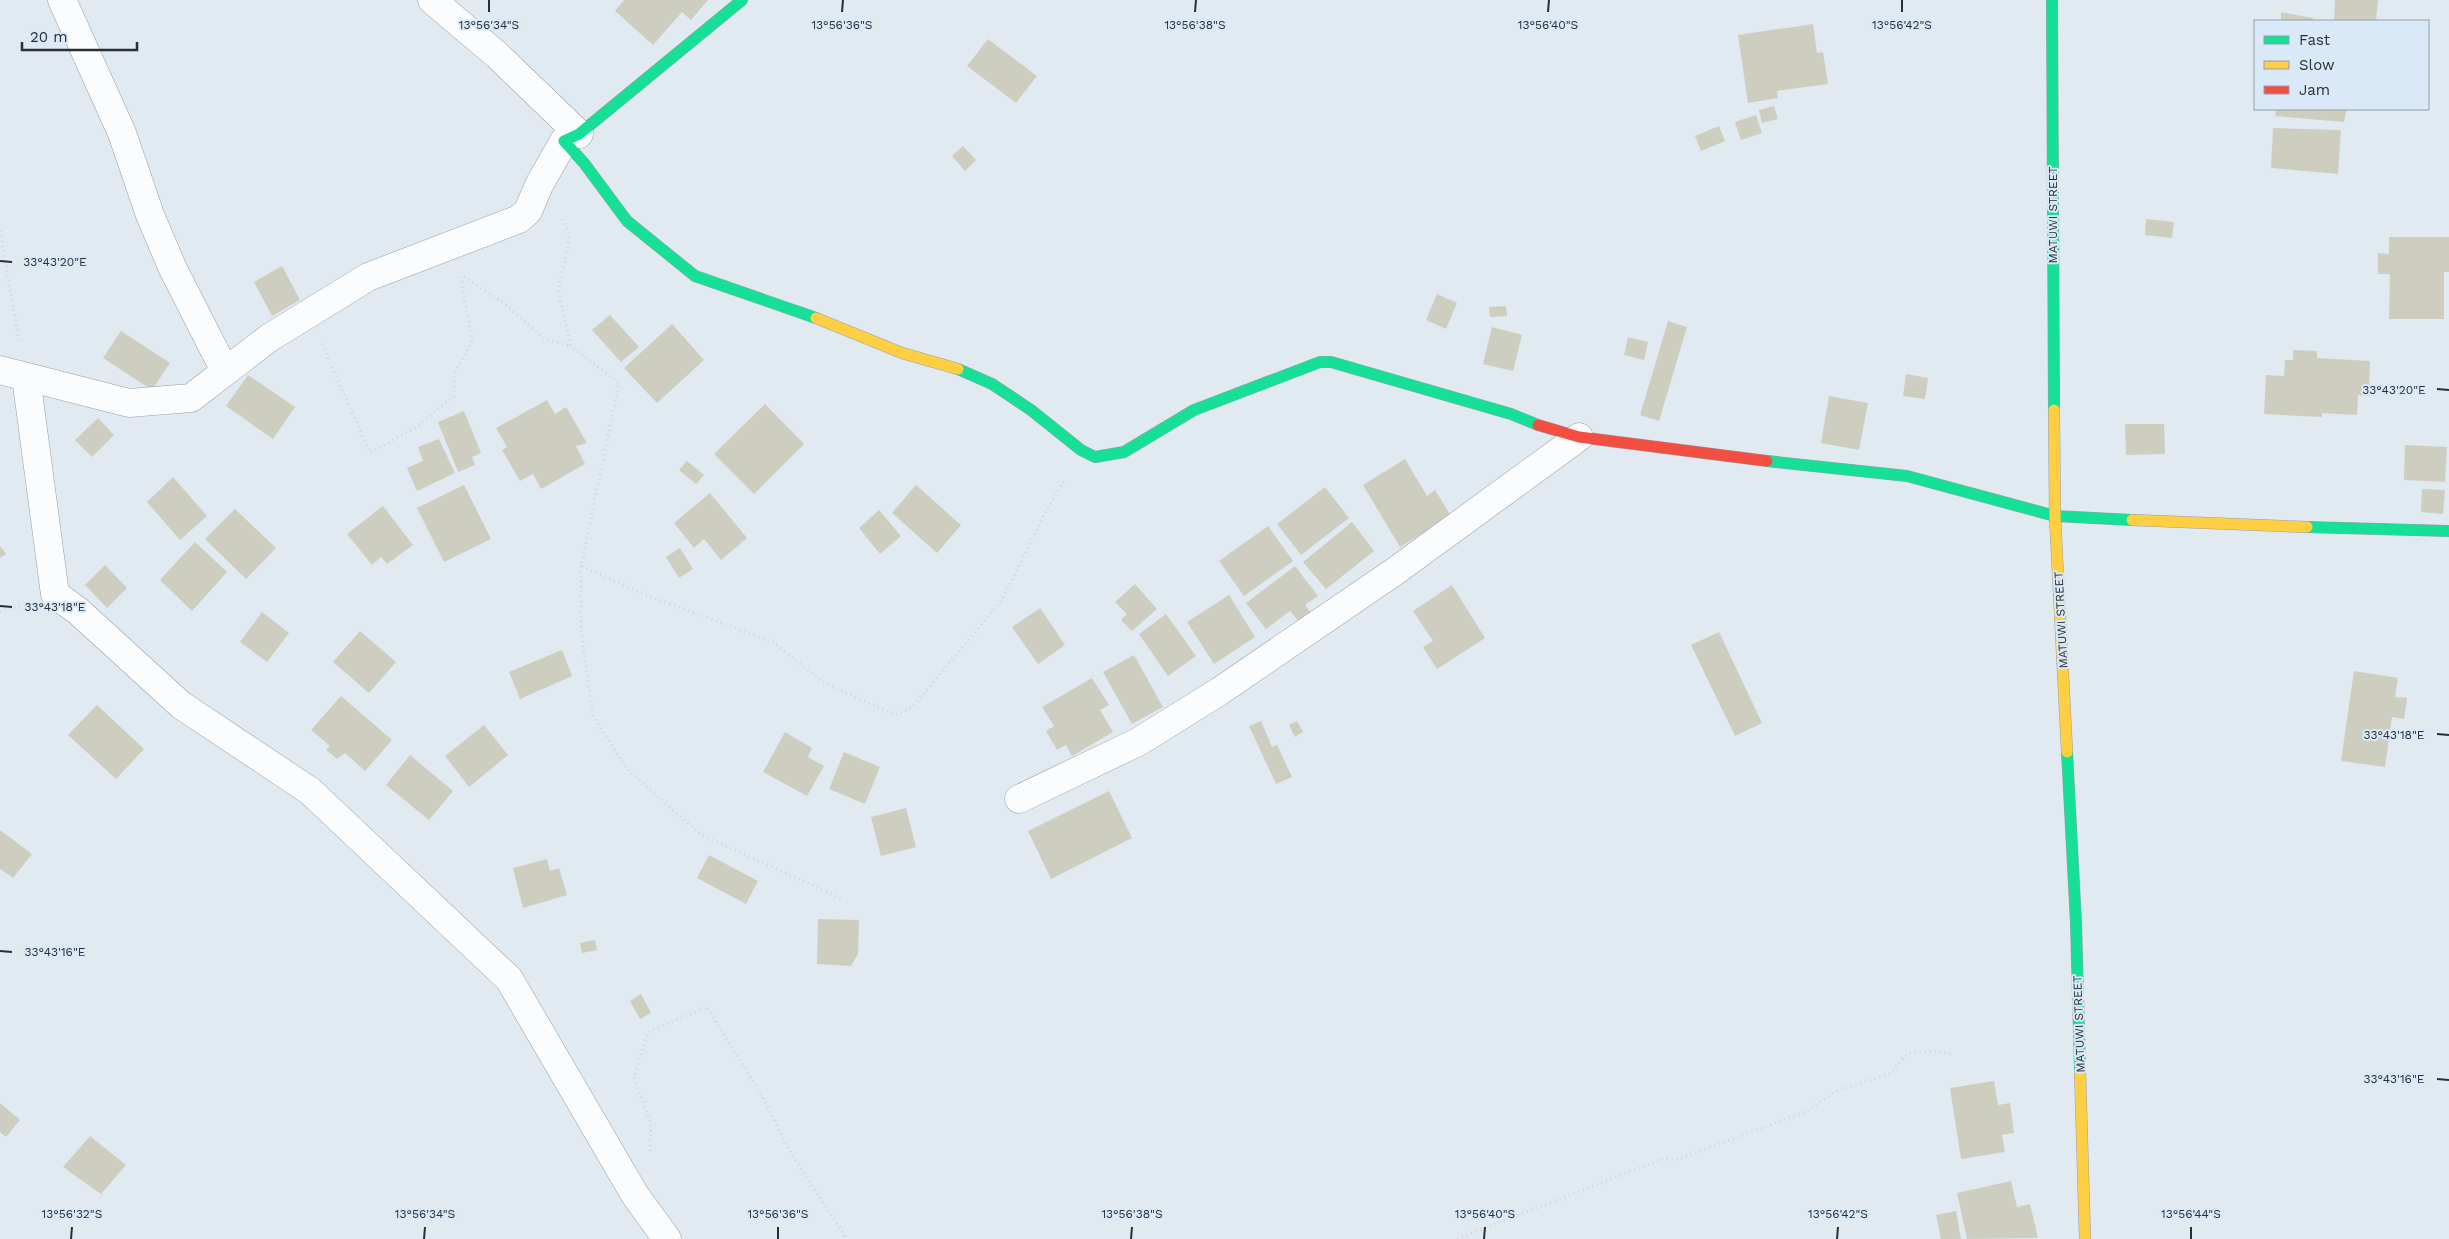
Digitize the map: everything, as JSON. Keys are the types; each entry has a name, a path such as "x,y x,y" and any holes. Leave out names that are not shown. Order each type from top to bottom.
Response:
{"street":[{"path":"62,0 122,133 150,215 173,269 225,372"},
{"path":"432,0 497,55 571,137 584,163 627,221 695,276 818,318 902,353 961,370 992,384 1031,410 1081,450 1095,457 1124,452 1194,410 1320,362 1343,364 1510,414 1551,430 1579,438 1724,457 1907,476 2055,516 2224,525 2449,531"},
{"path":"0,370 129,403 192,398 269,338 368,277 519,219 528,211 539,185 571,137 742,0"},
{"name":"MATUWI STREET","path":"2052,0 2055,516 2076,923 2085,1239"},
{"path":"26,377 55,594 78,611 181,704 310,791 509,980 636,1195 667,1239"},
{"path":"1019,799 1138,742 1220,691 1394,572 1579,438"}],"path":[{"path":"534,200 555,204 570,237 558,290 571,346"},
{"path":"0,231 26,377"},
{"path":"308,314 370,453 416,428 454,396 454,374 472,342 460,274 505,304 545,339 571,346 619,383 581,566 581,632 593,716 627,770 700,834 842,899"},
{"path":"581,566 644,594 772,642 823,682 895,715 912,708 1002,600 1044,515 1081,450"},
{"path":"650,1154 651,1124 634,1078 648,1032 707,1007 763,1098 792,1155 847,1239"},
{"path":"1457,1239 1666,1158 1676,1160 1805,1112 1836,1091 1891,1073 1903,1058 1910,1053 1938,1050 1951,1054"}],"building":[{"path":"624,0 708,0 691,20 682,12 653,45 615,11"},
{"path":"2335,0 2378,0 2376,20 2334,20"},
{"path":"2281,12 2313,18 2313,20 2281,20"},
{"path":"1813,24 1817,53 1823,52 1828,84 1777,91 1778,98 1748,103 1738,35"},
{"path":"988,39 1037,76 1016,103 967,66"},
{"path":"1774,106 1778,119 1762,123 1759,110"},
{"path":"2276,110 2347,110 2344,122 2275,116"},
{"path":"1756,115 1762,133 1741,140 1735,122"},
{"path":"1719,126 1725,141 1701,151 1695,136"},
{"path":"2273,128 2341,130 2338,174 2271,168"},
{"path":"963,146 976,160 965,171 952,156"},
{"path":"2146,219 2174,222 2172,238 2145,235"},
{"path":"2389,237 2449,237 2449,272 2444,272 2444,319 2389,319 2390,274 2378,274 2378,253 2389,254"},
{"path":"282,266 300,300 272,316 254,282"},
{"path":"1437,294 1457,303 1446,329 1426,320"},
{"path":"1506,306 1507,316 1490,317 1489,307"},
{"path":"610,315 639,347 621,362 592,330"},
{"path":"1668,321 1687,327 1659,421 1640,415"},
{"path":"672,324 704,360 657,403 624,368"},
{"path":"1492,327 1522,335 1513,371 1483,364"},
{"path":"121,331 170,363 152,390 103,358"},
{"path":"1628,337 1648,342 1644,360 1624,355"},
{"path":"2293,350 2317,351 2317,358 2370,361 2369,396 2358,395 2357,415 2322,413 2322,417 2264,414 2266,375 2284,376 2285,360 2293,360"},
{"path":"1906,374 1928,378 1925,399 1903,396"},
{"path":"248,375 295,407 273,439 226,406"},
{"path":"1829,396 1868,403 1859,450 1821,443"},
{"path":"547,400 555,414 566,407 587,443 576,446 585,464 541,489 533,474 520,481 502,450 507,447 496,428"},
{"path":"765,404 804,444 754,494 714,454"},
{"path":"464,411 481,453 472,457 475,465 458,472 438,422"},
{"path":"98,418 114,435 92,457 75,440"},
{"path":"2125,424 2164,424 2165,454 2126,455"},
{"path":"439,439 455,473 417,491 407,468 423,461 418,447"},
{"path":"2405,445 2447,447 2445,482 2404,480"},
{"path":"1405,459 1427,496 1435,490 1451,516 1400,547 1363,485"},
{"path":"687,461 704,475 696,484 679,470"},
{"path":"173,477 207,516 180,540 147,502"},
{"path":"464,485 491,539 444,562 417,508"},
{"path":"916,485 961,525 937,553 892,513"},
{"path":"1325,487 1349,518 1301,555 1277,524"},
{"path":"2422,489 2445,490 2443,514 2421,512"},
{"path":"710,493 747,538 721,560 704,539 694,548 674,523"},
{"path":"383,506 413,545 387,564 381,557 372,565 347,534"},
{"path":"235,509 276,548 246,579 205,539"},
{"path":"879,510 901,536 880,554 859,528"},
{"path":"1352,522 1374,551 1326,589 1303,562"},
{"path":"1268,526 1293,561 1244,596 1219,561"},
{"path":"195,542 227,572 192,611 160,580"},
{"path":"0,546 6,554 0,558"},
{"path":"680,548 693,569 679,578 666,557"},
{"path":"105,565 127,588 107,608 85,585"},
{"path":"1295,566 1318,596 1305,605 1312,614 1300,623 1290,611 1266,629 1246,603"},
{"path":"1135,584 1157,609 1132,631 1121,620 1127,614 1115,602"},
{"path":"1452,585 1485,638 1437,669 1423,647 1433,641 1413,611"},
{"path":"1229,595 1255,637 1214,664 1187,622"},
{"path":"1040,608 1065,645 1038,664 1012,627"},
{"path":"262,612 289,633 267,662 240,642"},
{"path":"1166,614 1196,656 1168,676 1139,634"},
{"path":"360,631 396,662 369,693 333,662"},
{"path":"1719,632 1762,723 1735,736 1691,645"},
{"path":"562,650 572,676 520,699 509,672"},
{"path":"1134,655 1163,707 1132,724 1103,672"},
{"path":"2354,671 2398,678 2395,697 2407,698 2404,719 2392,717 2385,767 2341,761"},
{"path":"1092,678 1109,705 1100,710 1113,732 1072,756 1066,745 1057,750 1046,731 1054,726 1042,707"},
{"path":"341,696 392,740 365,771 345,753 337,759 326,750 330,746 311,730"},
{"path":"97,705 144,749 116,779 68,735"},
{"path":"1261,721 1272,747 1277,745 1292,777 1276,784 1249,726"},
{"path":"1297,721 1303,732 1295,737 1289,725"},
{"path":"484,725 508,755 469,787 445,756"},
{"path":"785,732 812,748 808,757 824,766 807,796 763,772"},
{"path":"844,752 880,767 865,804 829,789"},
{"path":"410,755 453,791 429,820 386,785"},
{"path":"1109,791 1132,838 1051,879 1028,831"},
{"path":"906,808 916,847 881,856 871,817"},
{"path":"0,830 32,854 13,878 0,869"},
{"path":"709,855 758,881 746,904 697,878"},
{"path":"547,859 550,871 559,868 567,895 523,908 513,868"},
{"path":"818,919 859,920 858,954 851,966 817,964"},
{"path":"595,940 597,950 582,953 580,943"},
{"path":"641,994 651,1013 640,1019 630,1001"},
{"path":"1994,1081 1998,1105 2010,1103 2014,1133 2002,1135 2005,1152 1961,1159 1950,1088"},
{"path":"0,1103 20,1120 6,1137 0,1132"},
{"path":"90,1136 126,1165 101,1194 63,1167"},
{"path":"2011,1181 2017,1207 2030,1204 2038,1238 1967,1239 1957,1193"},
{"path":"1956,1211 1961,1239 1941,1239 1936,1215"}],"traffic: fast":[{"path":"742,0 579,134 564,141 584,163 627,221 695,276 816,318"},
{"path":"2052,0 2054,410"},
{"path":"958,369 992,384 1031,410 1081,450 1095,457 1124,452 1194,410 1320,362 1331,362 1511,414 1538,425"},
{"path":"1767,461 1907,476 2055,516 2132,520"},
{"path":"2307,527 2449,531"},
{"path":"2067,752 2076,923 2080,1071"}],"traffic: slow":[{"path":"816,318 902,353 958,369"},
{"path":"2054,410 2055,516 2067,752"},
{"path":"2132,520 2307,527"},
{"path":"2080,1071 2085,1239"}],"traffic: jam":[{"path":"1538,425 1579,437 1767,461"}]}
